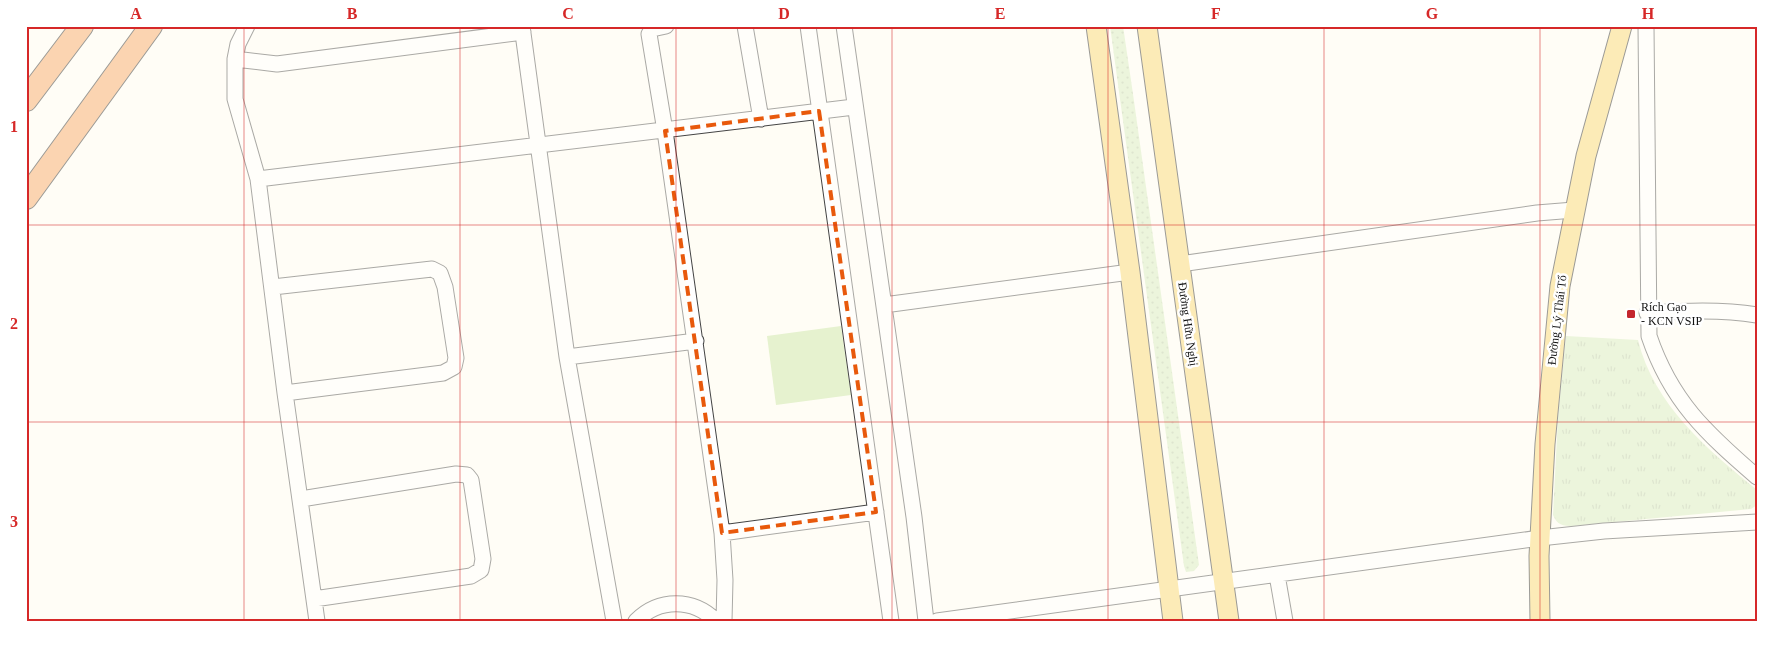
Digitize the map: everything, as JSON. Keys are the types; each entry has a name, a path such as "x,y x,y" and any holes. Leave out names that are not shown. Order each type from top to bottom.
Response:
{"highway":[{"path":"26,100 82,26"},
{"path":"26,198 150,26"}],"main road":[{"path":"1096,26 1130,272 1172,621"},
{"name":"Đường Hữu Nghị","path":"1148,26 1228,621"},
{"name":"Đường Lý Thái Tổ","path":"1540,621 1540,538 1553,350 1560,286 1586,156 1622,26"}],"street":[{"path":"247,26 238,44 235,59 235,99 258,179 285,393 317,621"},
{"path":"666,26 652,29 648,34 665,131 722,533 725,580 724,621"},
{"path":"744,26 762,118"},
{"path":"808,26 891,621"},
{"path":"844,26 912,507 926,621"},
{"path":"1646,26 1649,336 1657,358 1679,398 1718,443 1757,476"},
{"path":"235,59 277,64 522,29 567,357 614,621"},
{"path":"258,179 854,107"},
{"path":"1180,264 1537,213 1574,210"},
{"path":"273,287 432,269 440,273 445,287 456,358 454,367 443,373 285,393"},
{"path":"884,305 1130,272"},
{"path":"1648,313 1740,312 1757,316"},
{"path":"567,357 696,341"},
{"path":"301,498 456,474 467,475 471,480 483,559 481,570 472,576 314,599"},
{"path":"722,533 876,512"},
{"path":"937,621 1540,538 1604,531 1757,522"},
{"path":"1277,575 1285,621"},
{"path":"636,621 652,609 676,603 700,608 716,621"}],"highlighted area":[{"path":"819,111 876,512 722,533 665,131"}],"green space":[{"path":"1110,26 1123,26 1199,565 1194,571 1186,572 1184,566"},
{"path":"841,326 851,395 776,405 767,336"},
{"path":"1566,336 1638,340 1656,385 1670,405 1702,442 1757,490 1757,505 1751,509 1573,526 1558,523 1553,515 1558,417"}],"place":[{"name":"Rích Gạo - KCN VSIP","path":"1631,314"}]}
